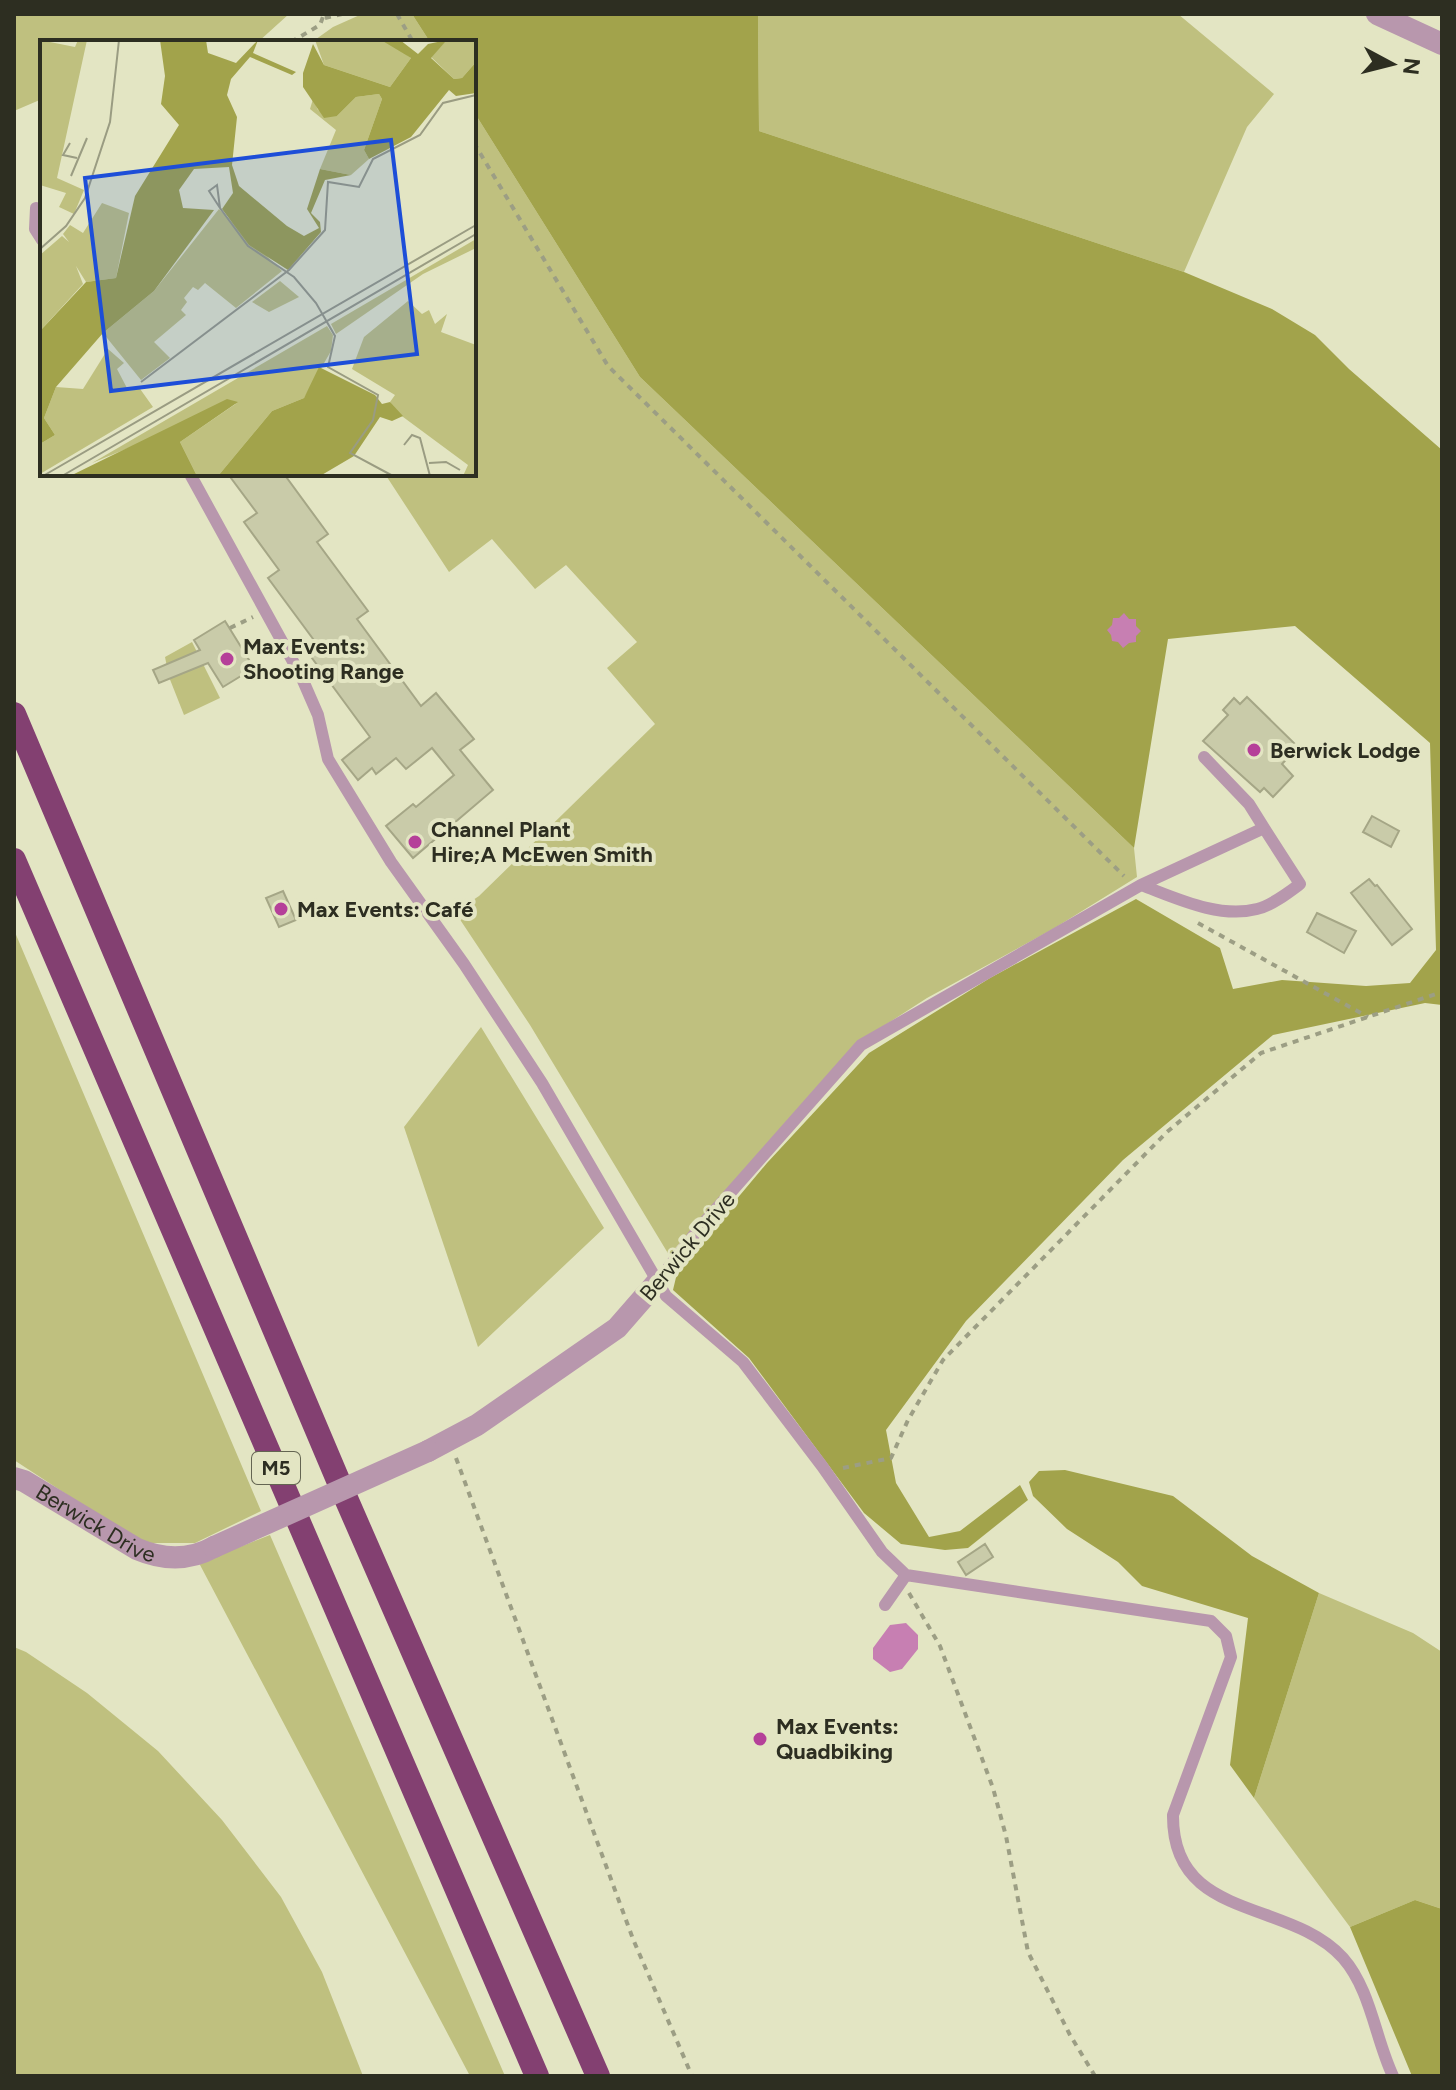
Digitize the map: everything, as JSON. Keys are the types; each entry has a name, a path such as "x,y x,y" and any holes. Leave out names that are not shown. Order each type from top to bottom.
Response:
{"highway":[{"name":"M5","path":"14,714 338,1480 598,2076"},
{"name":"M5","path":"14,860 537,2076"}],"street":[{"path":"1377,14 1442,44"},
{"name":"Berwick Drive","path":"14,1478 24,1481 137,1549 151,1555 187,1557 428,1451 477,1425 617,1328 658,1281"}],"lane":[{"path":"36,208 35,229 40,237"},
{"path":"191,476 301,676 318,715 328,759 391,862 464,964 542,1083 666,1296 743,1362 902,1580 1211,1621 1226,1636 1231,1657 1173,1815 1172,1838 1201,1886 1223,1900 1301,1927 1322,1939 1344,1959 1360,1983 1393,2076"},
{"path":"1138,886 1224,911 1257,909 1300,884 1249,804 1204,757"},
{"name":"Berwick Drive","path":"658,1281 701,1226 861,1045 1138,886 1264,828"},
{"path":"885,1605 902,1580"}],"path":[{"path":"294,40 320,25 324,16 342,14"},
{"path":"397,14 412,40"},
{"path":"476,146 608,366 1138,886"},
{"path":"230,628 266,611"},
{"path":"1189,918 1368,1017"},
{"path":"830,1478 847,1465 891,1458 908,1420 943,1360 1167,1132 1261,1053 1442,994"},
{"path":"449,1441 633,1939 692,2076"},
{"path":"902,1580 935,1637 993,1788 1006,1836 1028,1952 1070,2035 1095,2076"}],"green space":[{"path":"14,14 289,14 260,40 40,40 40,100 14,111"},
{"path":"362,14 412,14 429,40 315,40 333,27"},
{"path":"758,14 1178,14 1274,94 1247,127 1184,272 759,131"},
{"path":"476,115 640,377 1134,848 1137,877 1053,929 927,998 862,1040 669,1255 530,1025 455,912 479,896 655,724 607,668 637,642 566,565 535,589 492,539 449,572 386,476 476,476"},
{"path":"192,642 220,698 184,715 169,677 165,657"},
{"path":"14,930 261,1511 195,1543 141,1543 14,1460"},
{"path":"481,1027 604,1228 478,1347 404,1127"},
{"path":"270,1535 505,2076 470,2076 199,1563"},
{"path":"1319,1593 1413,1633 1442,1652 1442,1909 1415,1900 1350,1927 1254,1798"},
{"path":"14,1647 87,1693 158,1751 222,1820 281,1897 322,1972 363,2076 14,2076"}],"shaded area":[{"path":"412,14 758,14 759,131 1184,272 1272,309 1315,335 1442,450 1442,1005 1425,1003 1273,1035 1123,1160 966,1321 886,1430 896,1483 929,1537 960,1531 1020,1485 1028,1500 968,1548 945,1550 901,1544 864,1513 749,1358 673,1290 678,1269 767,1163 869,1053 990,978 1136,899 1220,948 1233,989 1282,980 1366,986 1410,983 1436,950 1430,743 1295,626 1168,639 1134,848 640,377 476,115 476,40 429,40"},
{"path":"1124,613 1129,619 1136,619 1136,626 1141,631 1136,636 1136,642 1123,648 1112,641 1107,630 1113,618 1119,618"},
{"path":"1065,1470 1173,1496 1252,1556 1319,1593 1254,1798 1230,1765 1248,1618 1142,1586 1118,1562 1067,1529 1033,1496 1029,1482 1039,1471"},
{"path":"906,1623 918,1635 918,1649 902,1669 890,1672 873,1659 873,1648 890,1625"},
{"path":"1415,1900 1442,1909 1442,2076 1412,2076 1350,1927"}],"building":[{"path":"229,476 285,476 328,534 317,542 368,611 357,619 421,706 436,693 474,739 460,750 493,790 413,858 386,826 413,804 416,807 454,775 432,748 406,769 396,758 376,774 372,768 358,780 342,760 370,737 309,654 319,647 268,578 279,570 244,522 257,513"},
{"path":"225,621 254,668 223,687 208,663 159,683 153,670 200,650 194,640"},
{"name":"Berwick Lodge","path":"1247,697 1298,747 1282,764 1293,776 1273,797 1264,788 1260,792 1203,741 1228,715 1223,710 1234,698 1240,704"},
{"path":"1372,816 1399,831 1391,847 1363,832"},
{"path":"1369,879 1412,929 1392,945 1351,893"},
{"name":"Max Events: Café","path":"283,891 296,920 279,927 266,898"},
{"path":"1317,913 1356,931 1344,953 1307,932"},
{"path":"985,1544 993,1557 966,1575 958,1562"}],"place":[{"name":"Max Events: Shooting Range","path":"227,659"},
{"name":"Berwick Lodge","path":"1254,750"},
{"name":"Channel Plant Hire;A McEwen Smith","path":"415,842"},
{"name":"Max Events: Café","path":"281,909"},
{"name":"Max Events: Quadbiking","path":"760,1739"}]}
